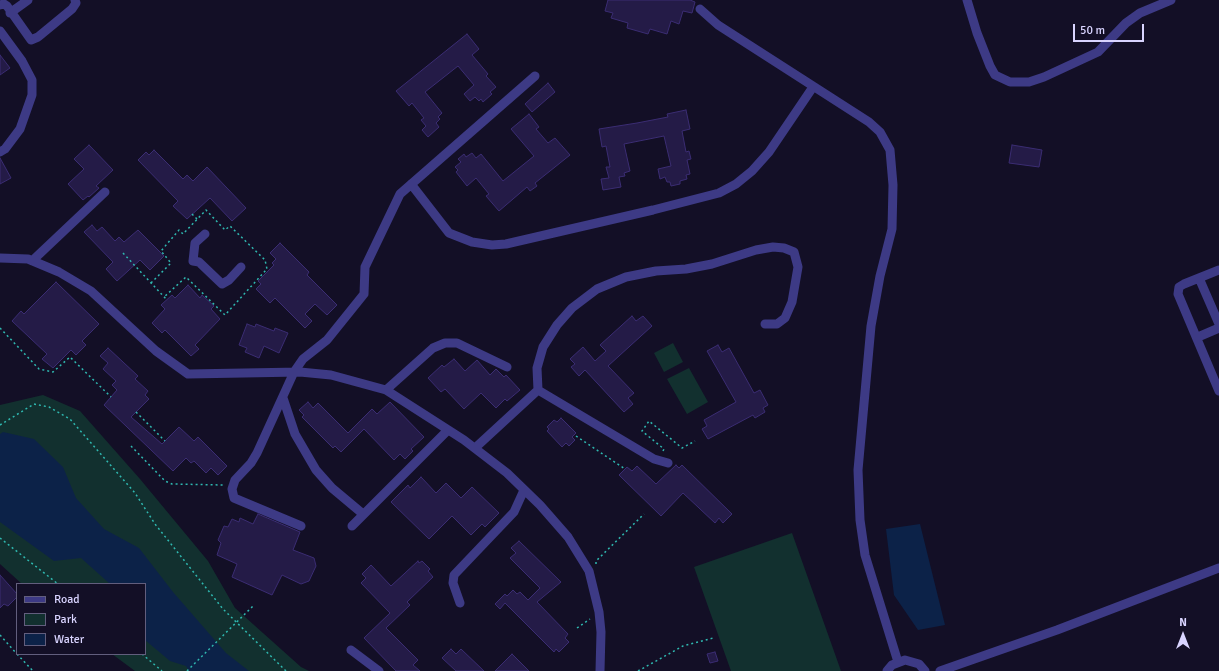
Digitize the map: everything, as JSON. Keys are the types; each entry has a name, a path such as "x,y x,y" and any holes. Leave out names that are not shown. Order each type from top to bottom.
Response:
{"street":[{"path":"10,13 28,0"},
{"path":"0,5 4,4 31,40 38,37 72,9 76,3 75,0"},
{"path":"967,0 977,33 990,66 995,75 1010,82 1029,82 1044,77 1098,52 1108,43 1115,33 1130,20 1140,13 1171,0"},
{"path":"700,9 718,25 869,122 880,132 890,150 893,185 892,229 880,276 871,326 858,470 860,520 865,555 898,662"},
{"path":"0,31 22,61 32,80 32,95 20,129 5,149 0,152"},
{"path":"301,526 234,498 233,486 235,480 251,463 257,453 294,372 303,359 327,340 364,294 365,267 400,194 535,76"},
{"path":"411,184 449,233 472,242 492,245 506,244 652,210 719,193 736,184 752,171 769,152 813,87"},
{"path":"32,261 105,192"},
{"path":"205,234 195,243 193,261 199,262 222,284 229,280 241,267"},
{"path":"475,448 538,390 537,368 543,347 557,325 572,308 597,289 626,277 656,271 686,269 712,264 756,250 773,247 784,248 794,252 798,267 792,302 785,318 777,324 765,324"},
{"path":"0,258 28,259 59,272 91,291 156,351 188,374 294,372 331,375 386,390 475,448 507,473 568,537 589,572 599,612 601,632 600,671"},
{"path":"1219,270 1179,287 1178,294 1198,337 1219,391"},
{"path":"1199,278 1219,324"},
{"path":"1198,337 1219,328"},
{"path":"386,390 433,348 445,343 457,343 507,367"},
{"path":"538,390 654,459 665,462"},
{"path":"283,398 295,434 316,470 332,488 363,514"},
{"path":"352,526 448,430"},
{"path":"460,603 453,583 454,575 514,512 524,490"},
{"path":"940,671 1064,628 1219,568"},
{"path":"351,650 379,671"},
{"path":"887,671 898,662 912,661 919,664 925,671"}],"path":[{"path":"192,214 197,219"},
{"path":"123,253 167,300"},
{"path":"0,328 40,369 53,372 70,357 112,397"},
{"path":"0,425 34,404 49,407 70,419 135,493 155,524 223,609 286,671"},
{"path":"136,412 164,442"},
{"path":"665,462 664,448 642,431 649,421 682,448 695,440"},
{"path":"576,436 625,469"},
{"path":"131,446 164,481 172,484 233,486"},
{"path":"596,561 644,514"},
{"path":"0,538 57,583"},
{"path":"187,671 253,606"},
{"path":"0,635 16,653"},
{"path":"638,671 683,646 713,638"},
{"path":"18,655 33,671"},
{"path":"143,655 162,671"}],"green space":[{"path":"673,343 683,362 664,372 654,353"},
{"path":"689,368 708,402 687,414 667,379"},
{"path":"43,395 80,411 140,479 208,561 235,608 301,667 309,671 135,671 113,655 146,655 146,583 21,583 0,564 0,405"},
{"path":"792,533 841,671 731,671 694,567"}],"water":[{"path":"3,432 34,439 63,467 76,498 104,529 139,548 173,592 226,653 249,671 189,671 186,666 170,661 146,641 146,583 109,583 81,558 54,561 0,522 0,434"},
{"path":"920,524 945,625 918,630 894,595 886,529"}],"building":[{"path":"608,0 690,0 695,2 692,13 683,11 679,24 671,21 667,34 650,29 648,34 627,28 628,23 611,18 613,13 605,11"},
{"path":"467,34 479,49 472,55 488,74 486,76 496,87 490,92 492,94 483,102 481,99 479,101 475,97 470,101 464,94 474,85 458,66 425,92 442,113 438,117 440,119 436,123 439,127 428,137 422,130 426,126 421,120 424,118 412,103 409,106 396,91"},
{"path":"0,55 10,68 0,75"},
{"path":"548,83 555,92 532,112 525,104"},
{"path":"686,110 690,129 682,131 686,152 689,151 691,159 687,160 690,174 686,175 687,179 680,181 680,184 671,186 670,182 667,182 665,177 660,179 658,169 671,166 664,136 624,144 630,171 624,173 625,176 619,177 621,187 603,190 601,179 609,178 606,167 610,167 606,146 602,147 599,129 668,117 667,114"},
{"path":"529,114 539,127 536,129 548,143 555,138 570,155 535,183 537,186 530,191 527,187 499,211 486,196 489,194 476,178 467,186 456,172 458,170 455,167 461,162 458,159 464,154 466,157 472,153 476,158 481,154 503,181 534,156 511,129"},
{"path":"89,145 113,170 96,186 99,188 83,200 68,184 84,169 74,159"},
{"path":"1012,145 1042,150 1039,167 1009,163"},
{"path":"154,150 183,179 187,175 193,181 207,167 246,208 232,221 210,198 187,219 173,206 178,201 138,160 146,152 149,155"},
{"path":"0,158 11,178 0,184"},
{"path":"92,225 97,231 102,227 115,241 119,237 124,242 138,230 164,256 150,270 140,260 117,281 106,269 113,262 84,232"},
{"path":"280,243 309,272 307,275 337,305 327,315 315,304 305,314 312,321 305,328 275,298 270,303 256,289 261,284 258,281 274,265 272,263 276,259 270,253"},
{"path":"56,282 99,324 82,341 86,345 76,355 71,350 53,368 42,359 47,354 12,321 21,311 24,314"},
{"path":"188,285 200,298 202,295 214,306 211,309 220,319 195,345 199,349 191,356 165,330 162,333 152,323 165,309 161,305 172,295 175,298"},
{"path":"632,316 636,321 643,316 652,326 608,366 634,393 628,398 633,404 624,412 585,370 579,376 571,367 575,364 570,359 583,347 595,361 606,351 600,345"},
{"path":"247,324 255,327 256,324 274,331 275,328 288,333 279,353 264,346 259,358 245,352 247,348 239,345"},
{"path":"718,345 722,352 729,348 754,393 760,390 768,405 763,408 765,412 755,418 753,415 708,439 702,429 707,426 704,420 736,402 707,351"},
{"path":"108,348 138,376 135,379 148,391 145,395 149,399 131,417 162,444 179,427 194,441 198,437 227,466 218,475 211,468 206,473 194,461 191,463 186,458 173,471 104,405 117,390 112,385 116,381 103,369 108,363 100,356"},
{"path":"454,359 465,371 477,360 490,375 496,369 504,377 506,375 520,390 507,401 505,399 496,408 481,393 464,409 445,389 441,392 428,378 442,365 444,367"},
{"path":"308,402 313,408 318,403 348,433 372,409 377,414 390,402 424,437 411,449 413,451 405,459 400,454 394,460 364,429 341,452 335,446 333,448 302,417 304,415 299,410"},
{"path":"561,418 576,433 572,437 575,440 569,446 566,443 562,447 547,431 549,429 547,427 554,420 557,422"},
{"path":"676,465 679,468 682,465 732,514 723,523 719,518 715,523 683,493 661,516 619,475 627,467 632,471 637,466 656,484"},
{"path":"421,477 436,493 446,483 461,498 472,487 499,513 485,527 482,524 471,535 452,516 429,539 391,502 408,485 410,488"},
{"path":"258,514 300,532 293,550 314,558 316,566 309,581 301,584 282,575 272,595 232,577 237,564 217,555 221,543 218,540 224,526 228,527 232,519 239,522 240,518 253,524"},
{"path":"519,541 561,582 537,602 568,634 565,638 569,642 559,652 556,649 554,652 505,603 500,609 495,604 505,594 507,596 513,590 517,594 520,592 528,600 540,588 510,558 516,553 511,548"},
{"path":"418,561 419,563 422,561 430,569 428,571 433,577 407,602 410,605 386,628 418,660 413,665 420,671 396,671 364,638 390,613 361,583 366,578 362,574 371,565 391,586"},
{"path":"0,575 16,593 16,598 8,606 4,604 0,608"},
{"path":"451,649 456,654 461,649 484,671 456,671 442,658"},
{"path":"715,652 718,661 710,663 707,654"},
{"path":"512,654 529,671 495,671"}]}
